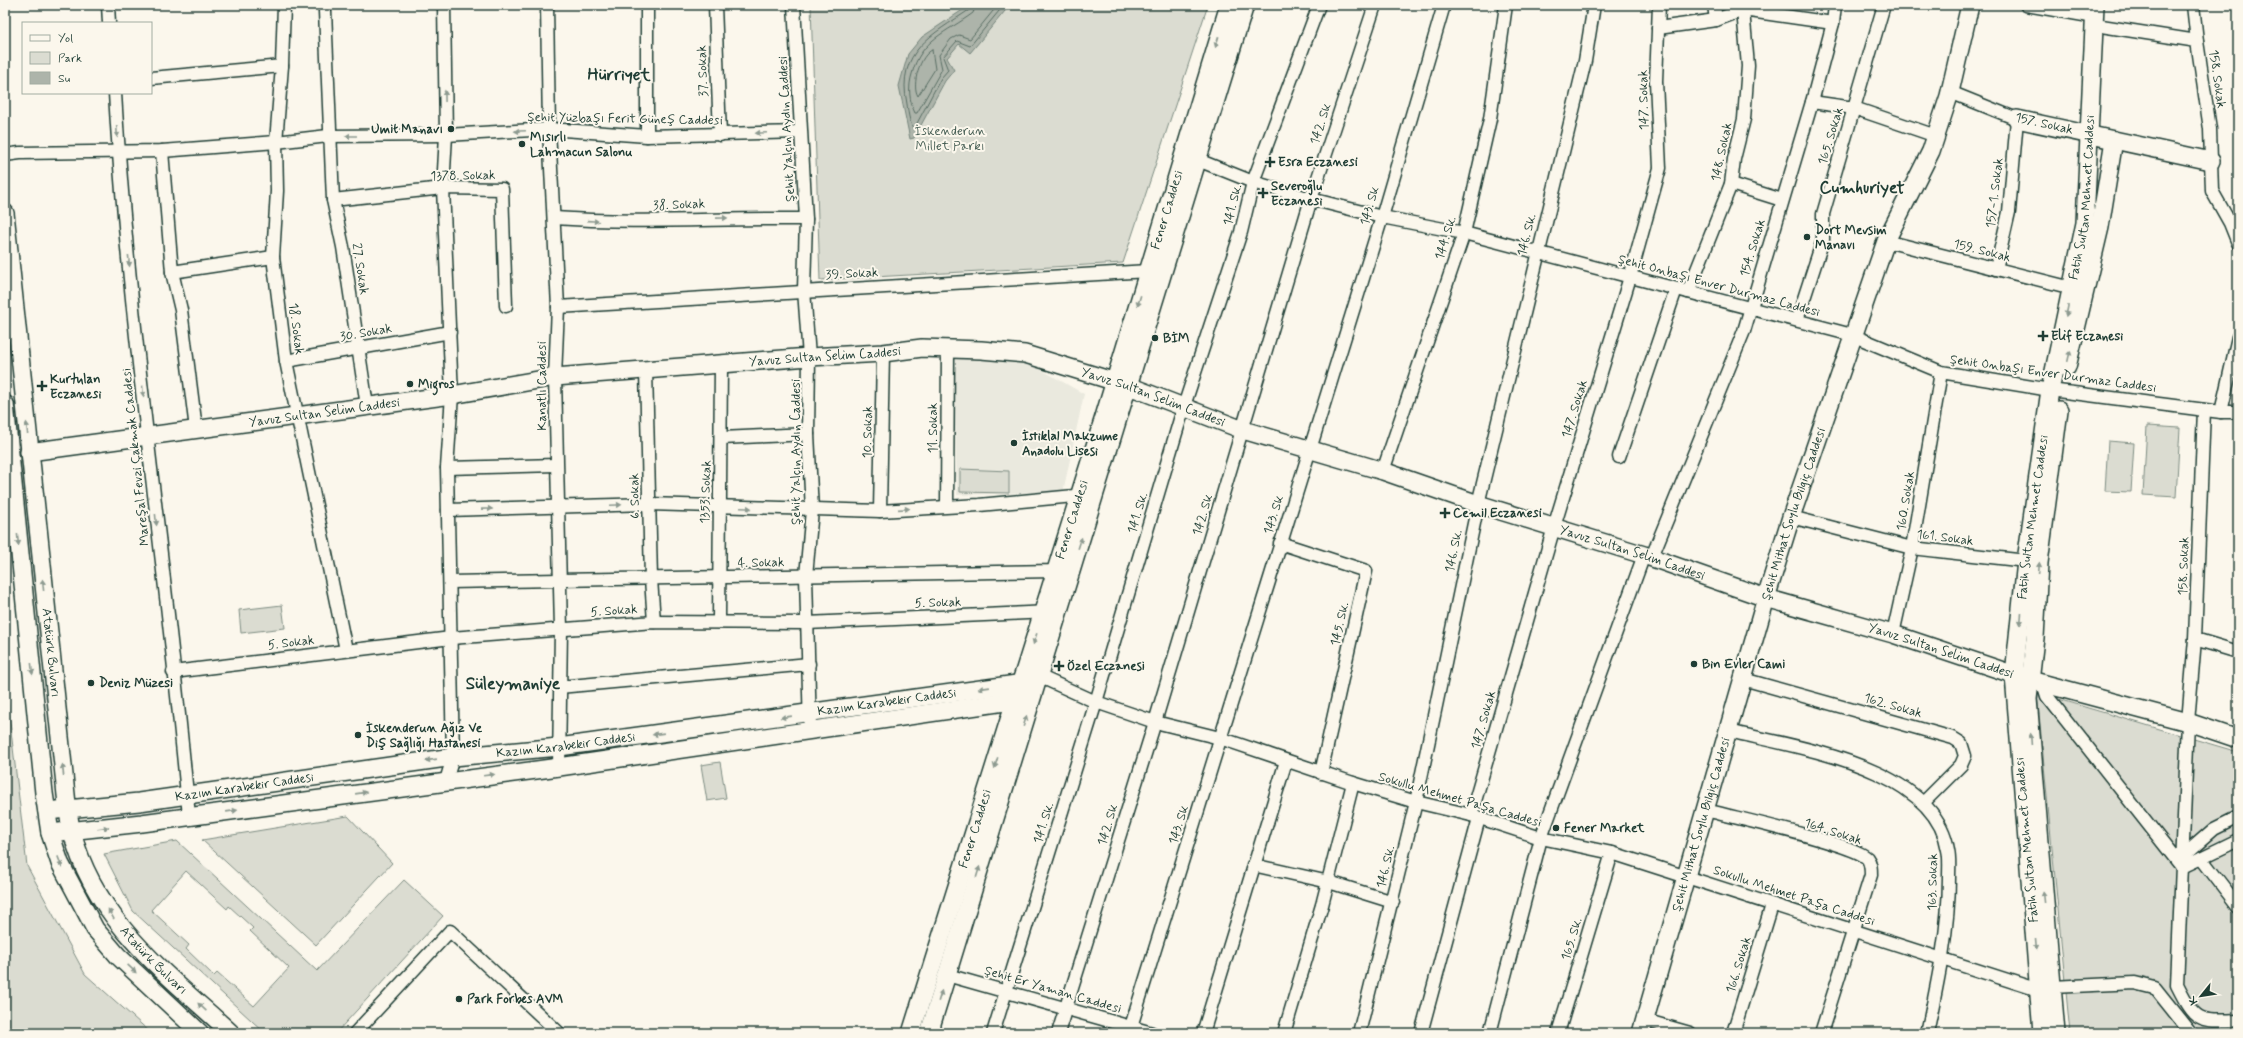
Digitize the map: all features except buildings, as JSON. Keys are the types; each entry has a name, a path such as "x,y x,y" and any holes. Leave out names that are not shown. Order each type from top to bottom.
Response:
{"street":[{"path":"108,5 109,22"},
{"name":"18. Sokak","path":"284,5 282,66 276,142 277,191 273,257 286,361 346,650"},
{"path":"444,5 446,135 443,188 452,395 447,468 452,638 453,757 446,781"},
{"name":"Kanatlı Caddesi","path":"547,5 549,129 558,307 555,377 561,629 559,767"},
{"path":"647,5 647,136"},
{"name":"37. Sokak","path":"715,5 720,135"},
{"name":"Şehit Yalçın Aydın Caddesi","path":"794,5 806,218 804,290 809,357 808,434 812,510 806,576 810,731"},
{"name":"Fener Caddesi","path":"1122,383 1148,271 1229,5"},
{"name":"Fener Caddesi","path":"929,1033 1051,612 1072,566 1088,494 1122,383 1198,160 1244,5"},
{"name":"141. Sk.","path":"993,1033 1096,702 1184,406 1241,232 1253,182 1319,5"},
{"name":"142. Sk","path":"1058,1033 1155,722 1311,199 1375,5"},
{"name":"143. Sk","path":"1130,1030 1382,217 1444,5"},
{"name":"144. Sk.","path":"1383,472 1464,233 1490,119 1506,5"},
{"name":"146. Sk.","path":"1359,1033 1393,902 1416,802 1478,504 1537,253 1585,61 1594,5"},
{"name":"147. Sokak","path":"1422,1033 1475,817 1554,527 1630,277 1660,168 1656,81 1659,5"},
{"path":"1714,5 1716,20"},
{"name":"154. Sokak","path":"1490,1033 1541,838 1648,557 1744,331 1749,308 1812,102 1833,23 1835,5"},
{"name":"165. Sokak","path":"1797,320 1824,240 1822,214 1884,5"},
{"name":"Şehit Mithat Soylu Bilgiç Caddesi","path":"1642,1027 1729,731 1766,598 1852,335 1886,241 1931,151 1950,92 1970,5"},
{"name":"158. Sokak","path":"2026,5 2095,15 2197,41 2210,129 2212,191 2230,224 2238,243"},
{"path":"2193,5 2197,41"},
{"path":"1658,28 1716,20 1743,10 1833,23"},
{"name":"148. Sokak","path":"1688,292 1730,184 1746,104 1748,66 1743,10"},
{"name":"27. Sokak","path":"325,11 328,136 333,200 343,247 367,406"},
{"name":"Fatih Sultan Mehmet Caddesi","path":"2056,1033 2047,991 2014,675 2026,561 2072,288 2085,223 2095,15"},
{"path":"152,78 282,66"},
{"name":"157. Sokak","path":"1950,92 2017,119 2211,162"},
{"name":"Mareşal Fevzi Çakmak Caddesi","path":"115,94 118,153 147,436 189,817"},
{"path":"1812,102 1854,108 1936,136"},
{"name":"157-1. Sokak","path":"1996,269 2009,212 2017,119"},
{"name":"Şehit Yüzbaşı Ferit Güneş Caddesi","path":"5,155 20,153 118,153 162,151 276,142 328,136 446,135 549,129 647,136 800,132"},
{"name":"Fatih Sultan Mehmet Caddesi","path":"2042,1033 2047,991 2028,699 2037,682 2039,563 2056,390 2094,250 2114,140"},
{"path":"162,151 172,272 181,310 196,430"},
{"name":"Şehit Onbaşı Enver Durmaz Caddesi","path":"1198,160 1253,182 1311,199 1382,217 1464,233 1852,335 1941,372 2056,390 2204,410 2238,412"},
{"path":"1730,184 1782,200"},
{"name":"1378. Sokak","path":"333,200 443,188 502,189 506,306"},
{"name":"Atatürk Bulvarı","path":"5,213 29,452 68,809 72,832 89,875 115,921 134,944 231,1033"},
{"name":"38. Sokak","path":"554,218 605,222 717,218 806,218"},
{"path":"2085,223 2094,250"},
{"name":"159. Sokak","path":"1886,241 2072,288"},
{"path":"172,272 273,257"},
{"name":"39. Sokak","path":"558,307 804,290 1148,271"},
{"path":"1619,457 1676,288"},
{"name":"30. Sokak","path":"286,361 450,332"},
{"path":"2220,412 2238,338"},
{"name":"Yavuz Sultan Selim Caddesi","path":"29,452 452,395 555,377 809,357 883,353 922,348 981,350 1025,354 1122,383 1243,430 1383,472 1478,504 1648,557 1766,598 1893,634 2037,682 2188,722 2238,739"},
{"name":"11. Sokak","path":"947,506 948,349"},
{"name":"10. Sokak","path":"880,511 883,353"},
{"name":"1353. Sokak","path":"719,620 719,507 722,438 721,364"},
{"name":"6. Sokak","path":"646,370 650,579 654,622"},
{"name":"160. Sokak","path":"1893,634 1912,548 1941,372"},
{"name":"Atatürk Bulvarı","path":"5,404 50,833 69,882 95,929 118,956 200,1033"},
{"name":"158. Sokak","path":"2204,410 2195,639 2188,722 2177,985 2190,1010 2208,1021 2238,1020"},
{"path":"722,438 808,434"},
{"path":"447,468 556,465"},
{"path":"448,510 557,508 649,504 880,511 1088,494"},
{"name":"Fener Caddesi","path":"1051,612 1055,571 1088,494"},
{"name":"161. Sokak","path":"1792,518 1912,548 2026,561"},
{"name":"145. Sk.","path":"1280,543 1366,571 1322,773"},
{"name":"4. Sokak","path":"450,582 1055,571 1072,566"},
{"name":"5. Sokak","path":"173,672 452,638 654,622 719,620 807,623 1051,612"},
{"path":"2195,639 2238,652"},
{"path":"559,687 809,664"},
{"name":"162. Sokak","path":"1743,679 1953,738 1960,742 1965,756 1961,765 1924,802"},
{"name":"Kazım Karabekir Caddesi","path":"47,811 187,796 453,757 559,747 809,714 1031,681"},
{"name":"Kazım Karabekir Caddesi","path":"50,833 72,832 189,817 446,781 559,767 1015,701 1031,681"},
{"name":"Sokullu Mehmet Paşa Caddesi","path":"1031,681 1155,722 1220,738 1322,773 1416,802 1475,817 1541,838 1612,853 2047,991"},
{"path":"2037,682 2182,862"},
{"name":"Fener Caddesi","path":"911,1033 1015,701"},
{"name":"163. Sokak","path":"1729,731 1817,753 1874,771 1904,786 1924,802 1939,823 1948,850 1949,901 1942,958 1927,1033"},
{"path":"1203,1033 1253,865 1286,761"},
{"path":"1284,1033 1329,882 1353,783"},
{"name":"164. Sokak","path":"1706,810 1832,844 1858,852 1868,859 1871,867 1871,876 1852,929 1821,1033"},
{"path":"2182,862 2214,829 2238,817"},
{"path":"2182,862 2201,858 2238,840"},
{"name":"165. Sk.","path":"1558,1033 1612,853"},
{"path":"2201,858 2238,906"},
{"path":"1253,865 1329,882 1393,902"},
{"name":"166. Sokak","path":"1733,1033 1772,905"},
{"path":"355,1033 450,931 559,1033"},
{"name":"Şehit Er Yaman Caddesi","path":"947,975 1130,1030 1152,1033"},
{"path":"2047,991 2135,983 2155,988 2190,1033"},
{"path":"1642,1027 1690,1033"}],"shaded area":[{"name":"İstiklal Makzume Anadolu Lisesi","path":"953,354 1026,361 1084,394 1063,492 957,495"}],"green space":[{"name":"İskenderun Millet Parkı","path":"811,5 1208,5 1123,263 820,280"},
{"path":"2147,426 2180,428 2176,497 2143,495"},
{"path":"2108,441 2134,443 2131,492 2105,491"},
{"path":"960,469 1009,471 1009,493 960,492"},
{"path":"282,605 285,628 241,633 239,610"},
{"path":"5,680 27,866 85,974 151,1033 15,1033 5,1029"},
{"path":"2037,693 2238,752 2238,1033 2070,1033"},
{"path":"720,762 726,798 707,801 701,765"},
{"path":"348,816 392,863 316,945 202,840"},
{"path":"177,841 317,971 404,880 443,916 336,1033 265,1033 133,911 104,854","holes":["186,871 227,909 229,906 253,928 250,931 289,968 254,1006 217,973 214,976 186,949 189,945 151,910"]}],"water":[{"path":"970,5 1010,5 970,53 959,44 947,58 954,70 945,81 914,138 910,139 899,86 908,54 922,37"}],"place":[{"name":"Umit Manavı","path":"451,129"},
{"name":"Mısırlı Lahmacun Salonu","path":"522,144"},
{"name":"Esra Eczanesi","path":"1270,162"},
{"name":"Severoğlu Eczanesi","path":"1263,193"},
{"name":"Dort Mevsim Manavı","path":"1807,237"},
{"name":"Elif Eczanesi","path":"2043,336"},
{"name":"BİM","path":"1155,338"},
{"name":"Migros","path":"410,384"},
{"name":"Kurtulan Eczanesi","path":"42,386"},
{"name":"İstiklal Makzume Anadolu Lisesi","path":"1014,443"},
{"name":"Cemil Eczanesi","path":"1445,513"},
{"name":"Bin Evler Cami","path":"1694,664"},
{"name":"Özel Eczanesi","path":"1059,666"},
{"name":"Deniz Müzesi","path":"91,683"},
{"name":"İskenderun Ağız Ve Diş Sağlığı Hastanesi","path":"358,735"},
{"name":"Fener Market","path":"1556,828"},
{"name":"Park Forbes AVM","path":"459,999"}],"district":[{"name":"Hürriyet","path":"619,75"},
{"name":"Cumhuriyet","path":"1862,188"},
{"name":"Süleymaniye","path":"513,684"}]}
